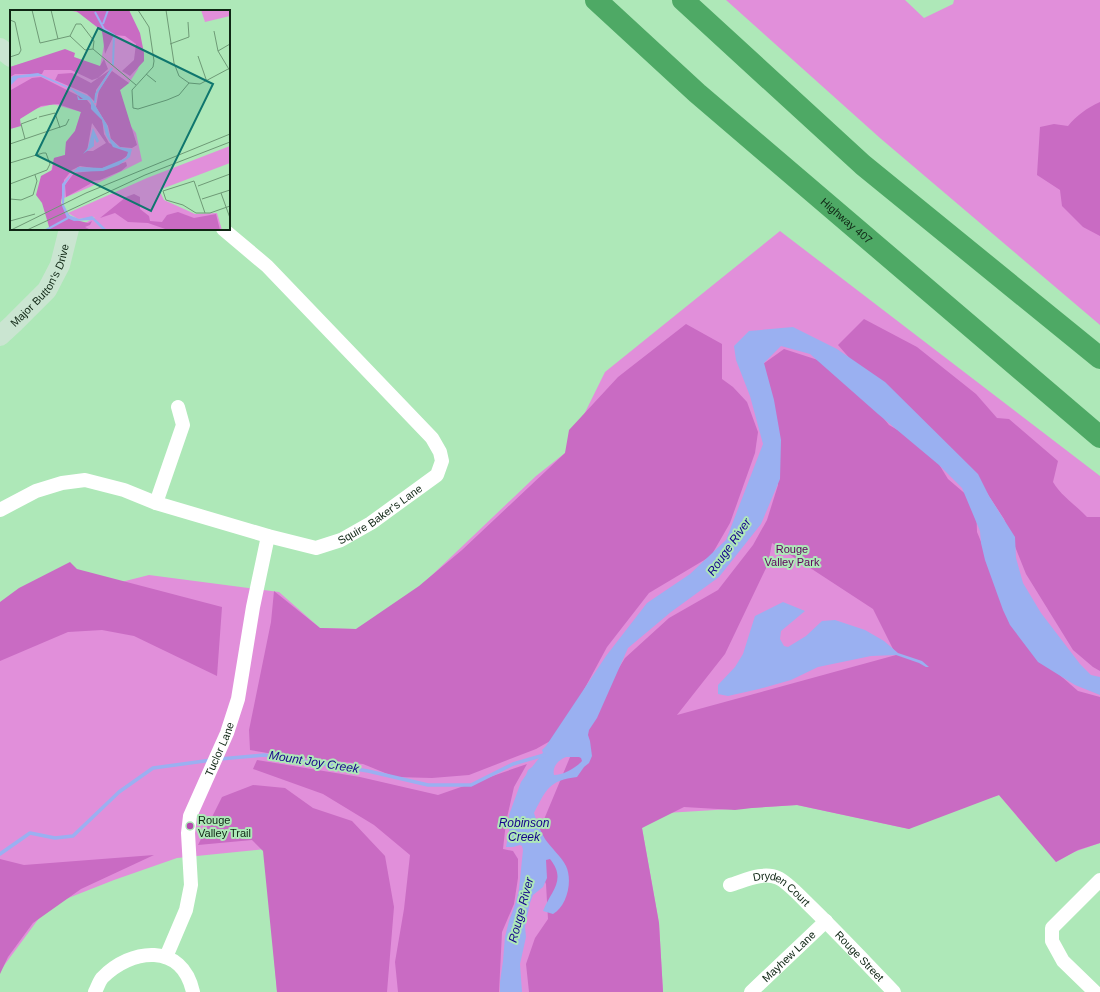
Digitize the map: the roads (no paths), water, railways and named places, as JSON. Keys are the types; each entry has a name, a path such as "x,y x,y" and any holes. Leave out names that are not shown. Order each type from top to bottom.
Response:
{"highway":[{"name":"Highway 407","path":"596,0 697,93 1100,437"},
{"path":"682,0 863,165 1100,358"}],"street":[{"name":"Major Button's Drive","path":"0,336 47,290 60,265 69,230"},
{"name":"Squire Baker's Lane","path":"0,510 36,491 62,483 85,480 124,490 156,503 268,536 316,548 341,540 371,523 437,475 442,462 440,452 432,438 267,266 224,230"},
{"path":"156,503 182,425 178,407"},
{"name":"Tuclor Lane","path":"166,957 186,910 191,885 188,833 190,816 227,733 238,699 253,607 268,536"},
{"name":"Dryden Court","path":"730,884 748,878 766,876 778,878 826,921"},
{"path":"1095,992 1063,961 1052,941 1052,928 1100,880"},
{"name":"Mayhew Lane","path":"751,992 826,921"},
{"name":"Rouge Street","path":"826,921 894,992"},
{"path":"95,992 101,979 123,961 150,954 166,957 180,967 190,980 193,992"}],"water":[{"path":"793,327 837,349 885,382 978,474 989,496 1015,537 1016,558 1023,583 1041,613 1080,664 1091,675 1100,677 1100,695 1075,685 1038,662 1010,625 985,560 980,531 962,488 939,465 810,354 781,346 764,363 774,400 781,440 780,479 761,524 719,577 671,612 628,648 597,718 589,730 588,735 592,756 589,763 577,777 560,781 545,792 534,813 545,839 566,866 569,886 565,899 558,910 553,914 543,911 556,885 557,879 555,866 550,859 546,860 547,878 543,887 533,895 525,927 526,937 520,964 522,992 500,992 505,937 519,889 523,850 522,846 520,845 506,847 510,826 509,815 521,782 528,770 543,753 542,750 606,656 647,603 690,574 726,540 763,444 750,396 736,360 734,346 749,331","holes":["566,757 579,757 582,761 576,766 569,771 554,775 554,769 560,760"]},
{"path":"783,602 805,611 781,631 780,639 784,646 788,647 806,636 822,621 835,620 865,630 884,641 898,653 922,661 929,667 896,655 871,656 818,667 791,680 759,689 728,696 718,694 718,685 735,667 743,654 755,616"}],"waterway":[{"name":"Mount Joy Creek","path":"220,759 264,755 368,771 428,785 471,785 513,764 544,755"},
{"name":"Mount Joy Creek","path":"0,854 30,833 55,838 73,836 119,792 153,768 212,760"}],"place":[{"name":"Rouge Valley Trail","path":"190,826"}],"water label":[{"name":"Rouge River","path":"729,547"},
{"name":"Robinson Creek","path":"524,830"},
{"name":"Rouge River","path":"521,910"}],"park label":[{"name":"Rouge Valley Park","path":"792,555"}]}
